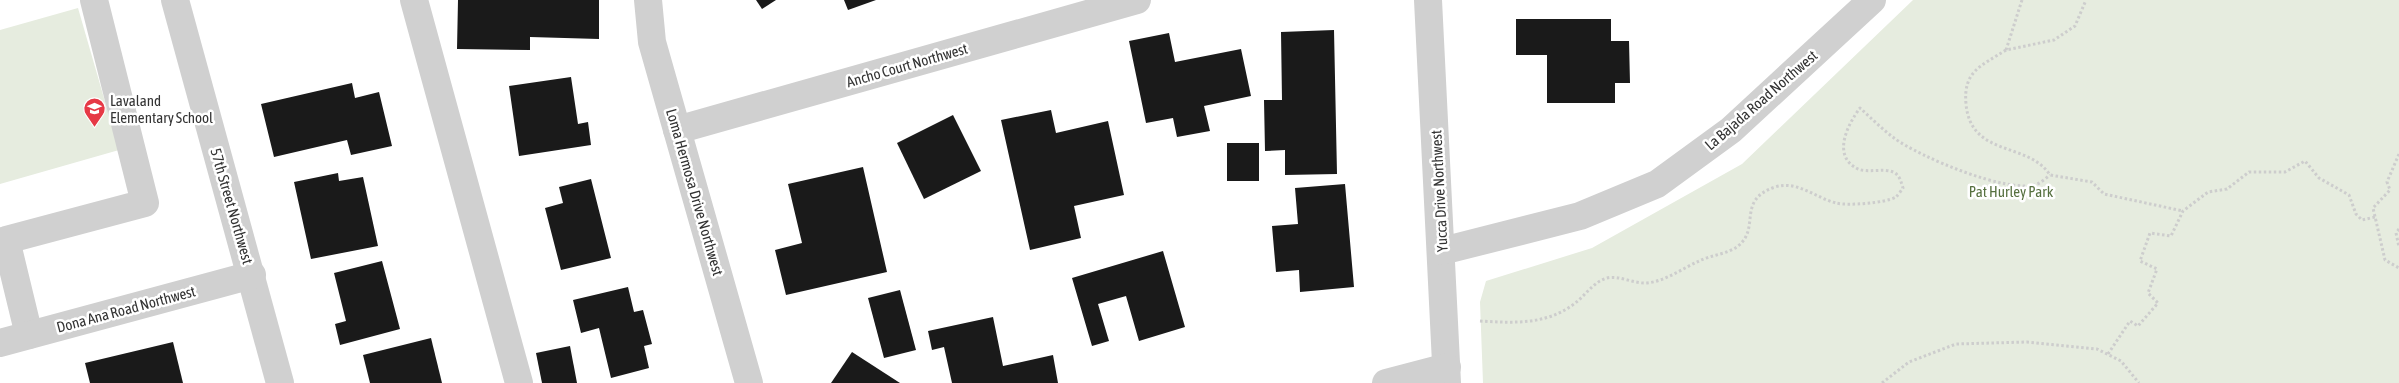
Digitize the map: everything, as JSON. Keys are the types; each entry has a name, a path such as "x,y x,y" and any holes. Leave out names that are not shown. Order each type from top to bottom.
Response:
{"street":[{"path":"29,335 6,240 146,203 94,0"},
{"name":"57th Street Northwest","path":"175,0 252,275 280,383"},
{"path":"414,0 519,383"},
{"name":"Loma Hermosa Drive Northwest","path":"648,0 652,42 749,383"},
{"name":"Ancho Court Northwest","path":"677,130 1136,0"},
{"name":"Yucca Drive Northwest","path":"1428,0 1447,375"},
{"name":"La Bajada Road Northwest","path":"1442,251 1580,216 1657,184 1731,130 1872,0"},
{"name":"Dona Ana Road Northwest","path":"0,343 252,275"},
{"path":"1386,383 1447,375"}],"path":[{"path":"2006,50 2022,0"},
{"path":"2050,175 2044,166 1982,139 1974,127 1967,110 1965,94 1968,78 1984,64 2006,50 2054,40 2075,26 2086,0"},
{"path":"1480,321 1533,322 1557,315 1575,303 1600,281 1609,277 1647,283 1659,280 1700,260 1736,247 1747,238 1751,205 1763,192 1777,186 1793,186 1837,204 1868,203 1895,198 1903,188 1900,178 1893,172 1858,169 1846,157 1843,138 1850,122 1860,108 1895,139 1921,154 1958,170 1992,181 2028,186 2038,184 2050,175 2092,182 2104,194 2183,211"},
{"path":"2399,154 2387,182 2390,190 2373,208 2385,260 2399,268"},
{"path":"2108,354 2130,322 2138,326 2158,303 2148,293 2157,269 2140,261 2150,233 2170,236 2183,211 2208,192 2227,189 2249,172 2284,172 2304,161 2319,178 2349,195 2356,214 2362,220 2375,217"},
{"path":"2399,229 2396,232 2399,247"},
{"path":"1882,383 1910,362 1956,344 2027,342 2096,349 2121,360 2138,383"}],"green space":[{"name":"Pat Hurley Park","path":"1913,0 2399,0 2399,383 1483,383 1480,302 1486,281 1592,248 1742,164"},
{"path":"78,8 119,150 0,184 0,30"}],"building":[{"path":"458,0 599,0 599,39 530,37 530,50 457,49"},
{"path":"756,0 776,0 762,9"},
{"path":"844,0 876,0 848,10"},
{"path":"1516,19 1611,19 1611,41 1629,41 1630,83 1615,83 1615,103 1547,103 1547,55 1516,55"},
{"path":"1334,30 1337,174 1285,175 1285,150 1265,151 1264,100 1282,100 1281,32"},
{"path":"1169,33 1175,62 1241,49 1251,96 1204,106 1210,131 1177,137 1173,118 1146,123 1129,41"},
{"path":"571,77 578,124 588,122 591,145 519,156 509,86"},
{"path":"352,83 355,98 379,92 392,146 351,155 347,140 274,157 261,104"},
{"path":"1051,110 1056,133 1108,121 1124,195 1074,206 1081,238 1030,250 1001,120"},
{"path":"953,115 981,171 924,199 897,143"},
{"path":"1227,143 1259,143 1259,181 1227,181"},
{"path":"863,167 887,272 786,295 775,250 802,243 788,184"},
{"path":"338,173 339,181 363,177 378,246 311,259 294,182"},
{"path":"591,179 611,258 561,270 545,208 563,203 559,187"},
{"path":"1345,184 1354,287 1300,292 1299,270 1276,272 1272,226 1298,224 1295,188"},
{"path":"1163,251 1185,327 1139,341 1126,296 1098,304 1109,341 1092,346 1072,278"},
{"path":"382,261 400,329 340,345 335,324 346,321 334,273"},
{"path":"628,287 634,312 643,310 652,344 644,346 649,368 611,378 599,328 581,333 573,300"},
{"path":"900,290 916,350 884,358 868,298"},
{"path":"993,317 1003,366 1053,355 1058,383 952,383 944,347 932,350 928,331"},
{"path":"431,338 442,383 370,383 363,355"},
{"path":"173,342 183,383 90,383 85,363"},
{"path":"570,346 577,383 542,383 536,353"},
{"path":"852,352 900,383 831,383"}],"place":[{"name":"Lavaland Elementary School","path":"94,128"}]}
